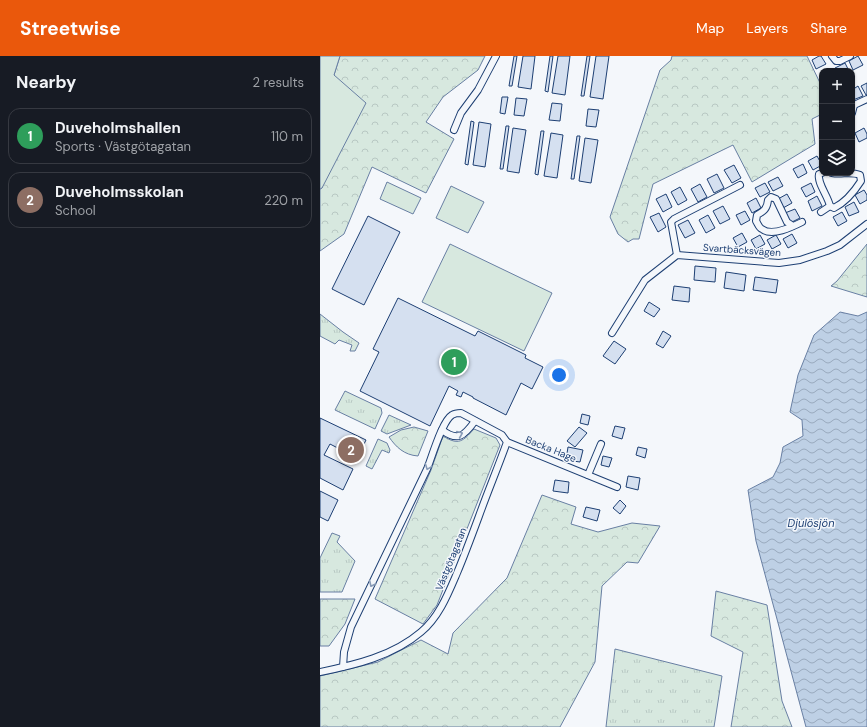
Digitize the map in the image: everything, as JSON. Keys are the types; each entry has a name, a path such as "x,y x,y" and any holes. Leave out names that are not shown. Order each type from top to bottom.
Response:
{"street":[{"path":"454,130 461,113 478,90 496,56"},
{"path":"832,56 836,60 840,61 850,56"},
{"path":"855,105 867,99"},
{"path":"821,212 830,206 834,208 840,205 856,188 861,180 860,175 855,173"},
{"path":"819,174 818,178 828,198 830,206"},
{"path":"612,333 645,280 677,255 671,222 674,219 740,186"},
{"path":"793,226 787,222 776,198 771,197 768,200 767,207 764,211 757,215 756,221 762,230 769,232 782,231 802,222"},
{"name":"Svartbäcksvägen","path":"677,255 779,263 800,260 840,245 867,224"},
{"path":"343,667 344,652 351,627 428,469 434,448 448,418 453,413 461,413 475,422 502,435 507,442"},
{"path":"442,430 453,437 458,436 464,434 475,422"},
{"name":"Backa Hage","path":"507,442 617,487"},
{"name":"Västgötagatan","path":"320,672 365,661 398,648 420,633 431,623 448,595 507,442"},
{"path":"588,475 601,444"}],"green space":[{"path":"320,56 340,56 334,75 366,103 322,188 320,189"},
{"path":"340,56 485,56 478,70 443,97 426,122 454,139 426,193 372,167 344,234 320,251 320,189 322,188 334,75"},
{"path":"672,56 807,56 819,81 819,116 812,119 815,144 752,182 733,145 653,184 639,239 633,239 628,242 618,234 610,217 660,70 671,60"},
{"path":"387,182 421,198 413,214 380,199"},
{"path":"451,186 484,202 468,233 436,218"},
{"path":"450,244 552,293 524,351 422,302"},
{"path":"867,244 867,297 831,286 837,281"},
{"path":"320,314 359,343 355,351 350,351 352,345 339,340 335,344 320,336"},
{"path":"345,391 381,408 382,413 375,429 335,410"},
{"path":"389,415 411,425 387,434 381,431"},
{"path":"414,427 428,431 418,456 401,450 389,437 401,430"},
{"path":"474,429 496,438 500,445 437,605 423,624 375,599 431,470 443,436 453,441 460,441 467,437"},
{"path":"378,439 387,443 390,450 389,453 382,450 372,469 366,466"},
{"path":"542,495 576,507 571,524 598,532 632,523 660,526 638,563 627,562 602,586 595,662 560,727 320,727 320,676 378,662 421,640 448,654 453,633 507,578"},
{"path":"332,533 340,536 337,542 355,561 342,592 320,592 320,558"},
{"path":"716,591 767,605 782,701 792,727 731,727 743,652 711,636"},
{"path":"320,599 355,599 345,624 329,646 320,646"},
{"path":"615,649 722,676 714,727 606,727"}],"water":[{"name":"Djulösjön","path":"840,312 858,316 867,312 867,727 806,727 756,541 748,490 773,477 780,463 783,447 803,436 802,420 790,412 798,375 814,335"}],"building":[{"path":"514,56 517,56 512,86 509,86"},
{"path":"523,56 535,56 531,89 518,87"},
{"path":"550,56 553,56 548,92 545,91"},
{"path":"558,56 570,56 565,95 552,93"},
{"path":"587,56 590,56 584,96 581,96"},
{"path":"596,56 609,56 603,99 590,97"},
{"path":"821,56 826,64 816,69 812,60"},
{"path":"858,56 863,65 855,69 852,68 849,61"},
{"path":"845,63 848,68 835,68"},
{"path":"867,83 867,95 866,95 861,86"},
{"path":"858,86 863,96 855,99 855,88"},
{"path":"502,97 508,97 505,114 500,113"},
{"path":"516,98 527,99 524,116 514,115"},
{"path":"552,103 562,104 560,121 549,120"},
{"path":"588,109 599,110 596,127 586,126"},
{"path":"471,121 474,122 468,165 465,164"},
{"path":"479,122 491,124 485,167 473,165"},
{"path":"506,126 509,126 503,169 500,169"},
{"path":"513,128 526,130 519,173 507,171"},
{"path":"864,128 867,138 859,142 855,133"},
{"path":"541,131 544,131 538,175 535,174"},
{"path":"551,133 563,135 557,178 544,176"},
{"path":"577,136 580,136 574,179 571,179"},
{"path":"585,138 598,140 591,183 579,181"},
{"path":"817,156 819,160 819,167 813,170 808,161"},
{"path":"803,164 807,173 798,178 793,169"},
{"path":"734,165 741,178 732,183 724,170"},
{"path":"717,174 724,188 714,193 707,179"},
{"path":"778,177 783,186 773,191 768,182"},
{"path":"765,183 770,192 760,197 755,188"},
{"path":"811,183 815,192 806,197 801,188"},
{"path":"700,184 707,197 698,202 691,189"},
{"path":"680,187 687,200 678,205 671,192"},
{"path":"864,190 867,195 867,200 860,204 855,195"},
{"path":"666,194 672,207 663,212 656,199"},
{"path":"787,194 792,203 783,208 778,199"},
{"path":"817,196 822,206 812,211 808,201"},
{"path":"756,198 761,208 752,213 747,203"},
{"path":"854,202 859,212 849,216 845,207"},
{"path":"723,206 730,219 720,224 713,211"},
{"path":"795,209 800,218 790,223 785,213"},
{"path":"745,211 750,220 741,225 736,215"},
{"path":"842,212 847,221 838,226 833,217"},
{"path":"659,213 666,227 658,232 650,217"},
{"path":"708,215 715,228 706,233 699,220"},
{"path":"368,216 400,232 364,305 332,289"},
{"path":"688,220 695,233 685,238 678,225"},
{"path":"742,233 747,242 738,247 733,238"},
{"path":"792,234 797,243 788,248 783,239"},
{"path":"760,235 765,244 756,249 751,240"},
{"path":"776,235 781,244 772,249 767,240"},
{"path":"695,266 716,268 715,282 694,280"},
{"path":"726,272 746,275 744,291 724,288"},
{"path":"755,277 778,280 776,293 753,290"},
{"path":"674,286 690,288 689,302 672,300"},
{"path":"398,298 475,336 478,331 526,355 525,358 543,367 532,389 521,383 506,415 463,392 461,397 456,395 458,391 449,386 430,426 360,391 379,352 373,349"},
{"path":"649,302 660,309 654,317 644,311"},
{"path":"663,331 671,336 663,348 656,344"},
{"path":"614,341 626,349 615,364 603,356"},
{"path":"582,414 590,416 588,425 580,423"},
{"path":"320,418 366,440 357,458 330,444 324,455 353,469 343,490 320,478"},
{"path":"615,426 625,428 622,439 612,436"},
{"path":"579,427 587,433 575,447 567,441"},
{"path":"568,447 583,450 580,462 566,460"},
{"path":"638,447 647,449 645,458 636,455"},
{"path":"603,456 612,458 609,467 601,465"},
{"path":"628,476 640,478 638,490 626,487"},
{"path":"555,480 569,482 568,493 553,491"},
{"path":"320,491 338,500 328,521 320,517"},
{"path":"620,500 626,506 620,514 613,508"},
{"path":"586,507 600,510 597,521 583,517"}],"place":[{"name":"Duveholmshallen","path":"454,362"},
{"name":"Duveholmsskolan","path":"351,450"}]}
